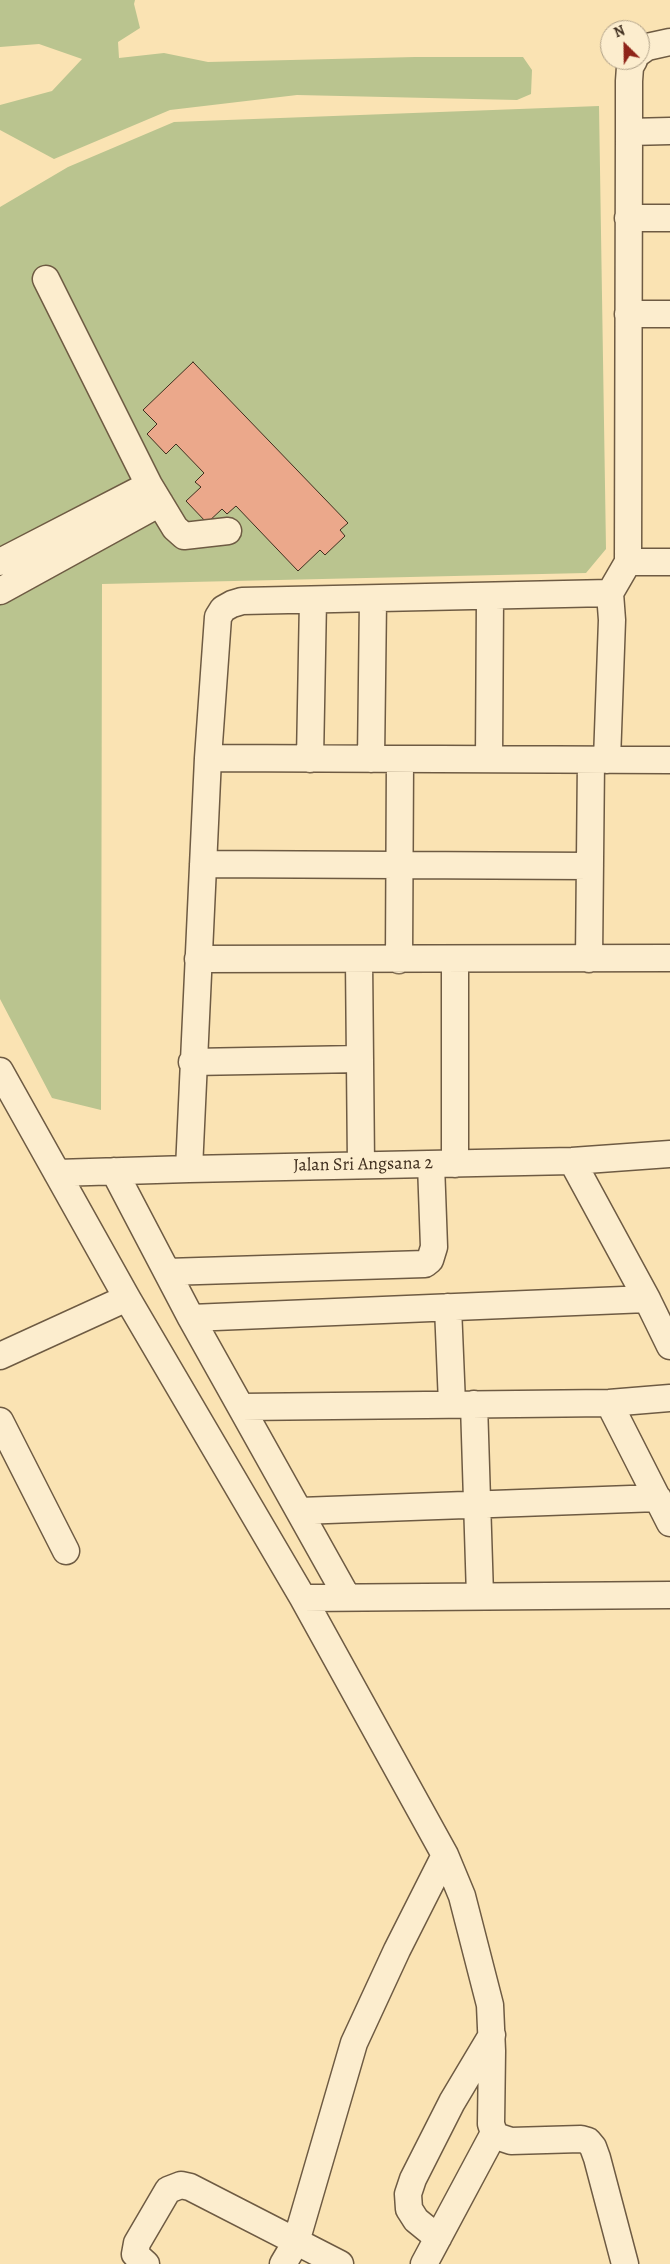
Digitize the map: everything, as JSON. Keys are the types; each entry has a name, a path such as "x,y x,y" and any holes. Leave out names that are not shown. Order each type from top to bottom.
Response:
{"street":[{"path":"650,46 670,42"},
{"path":"589,959 590,866 612,620 610,593 628,562 630,70"},
{"path":"629,132 670,131"},
{"path":"628,218 670,218"},
{"path":"46,280 154,494 175,528 184,536 228,531"},
{"path":"628,314 670,314"},
{"path":"0,562 154,494"},
{"path":"0,591 154,494"},
{"path":"628,562 670,562"},
{"path":"188,1169 208,758 218,617 223,609 242,601 372,600 610,593"},
{"path":"489,759 490,597"},
{"path":"310,759 313,600"},
{"path":"371,759 372,600"},
{"path":"208,758 670,760"},
{"path":"399,960 400,759"},
{"path":"203,864 590,866"},
{"path":"198,959 455,960 670,958"},
{"path":"359,960 361,1165"},
{"path":"167,1272 425,1264 430,1260 434,1247 443,1164 455,960"},
{"path":"192,1062 360,1059"},
{"path":"0,1071 127,1298 303,1598 445,1856 462,1896 490,2005 492,2034 491,2124 494,2133 499,2137 511,2140 581,2139 588,2141 593,2147 604,2180 625,2264"},
{"name":"Jalan Sri Angsana 2","path":"57,1173 572,1161 670,1154"},
{"path":"572,1161 648,1299 670,1346"},
{"path":"114,1172 192,1318 347,1597"},
{"path":"0,1356 127,1298"},
{"path":"192,1318 648,1299"},
{"path":"448,1307 477,1504 480,1596"},
{"path":"242,1407 609,1403 670,1398"},
{"path":"609,1403 670,1524"},
{"path":"0,1421 66,1552"},
{"path":"300,1511 658,1498"},
{"path":"303,1598 670,1595"},
{"path":"290,2253 354,2043 397,1950 445,1856"},
{"path":"438,2238 416,2220 409,2209 408,2194 413,2179 452,2102 492,2034"},
{"path":"424,2264 494,2133"},
{"path":"146,2264 135,2254 137,2243 168,2190 181,2185 290,2253 340,2264"}],"green space":[{"path":"0,0 135,0 134,4 140,28 118,42 119,58 164,53 208,62 415,57 523,57 532,70 531,94 517,100 297,95 170,110 54,159 0,130 0,105 52,91 82,59 39,44 0,47"},
{"path":"599,106 606,549 586,573 102,584 101,1110 52,1098 0,999 0,207 68,167 174,122"}],"building":[{"path":"193,362 348,523 340,530 345,536 325,555 320,550 298,571 236,506 227,514 222,509 207,523 186,501 201,487 195,482 204,473 176,444 166,454 147,434 157,424 143,410"}]}
